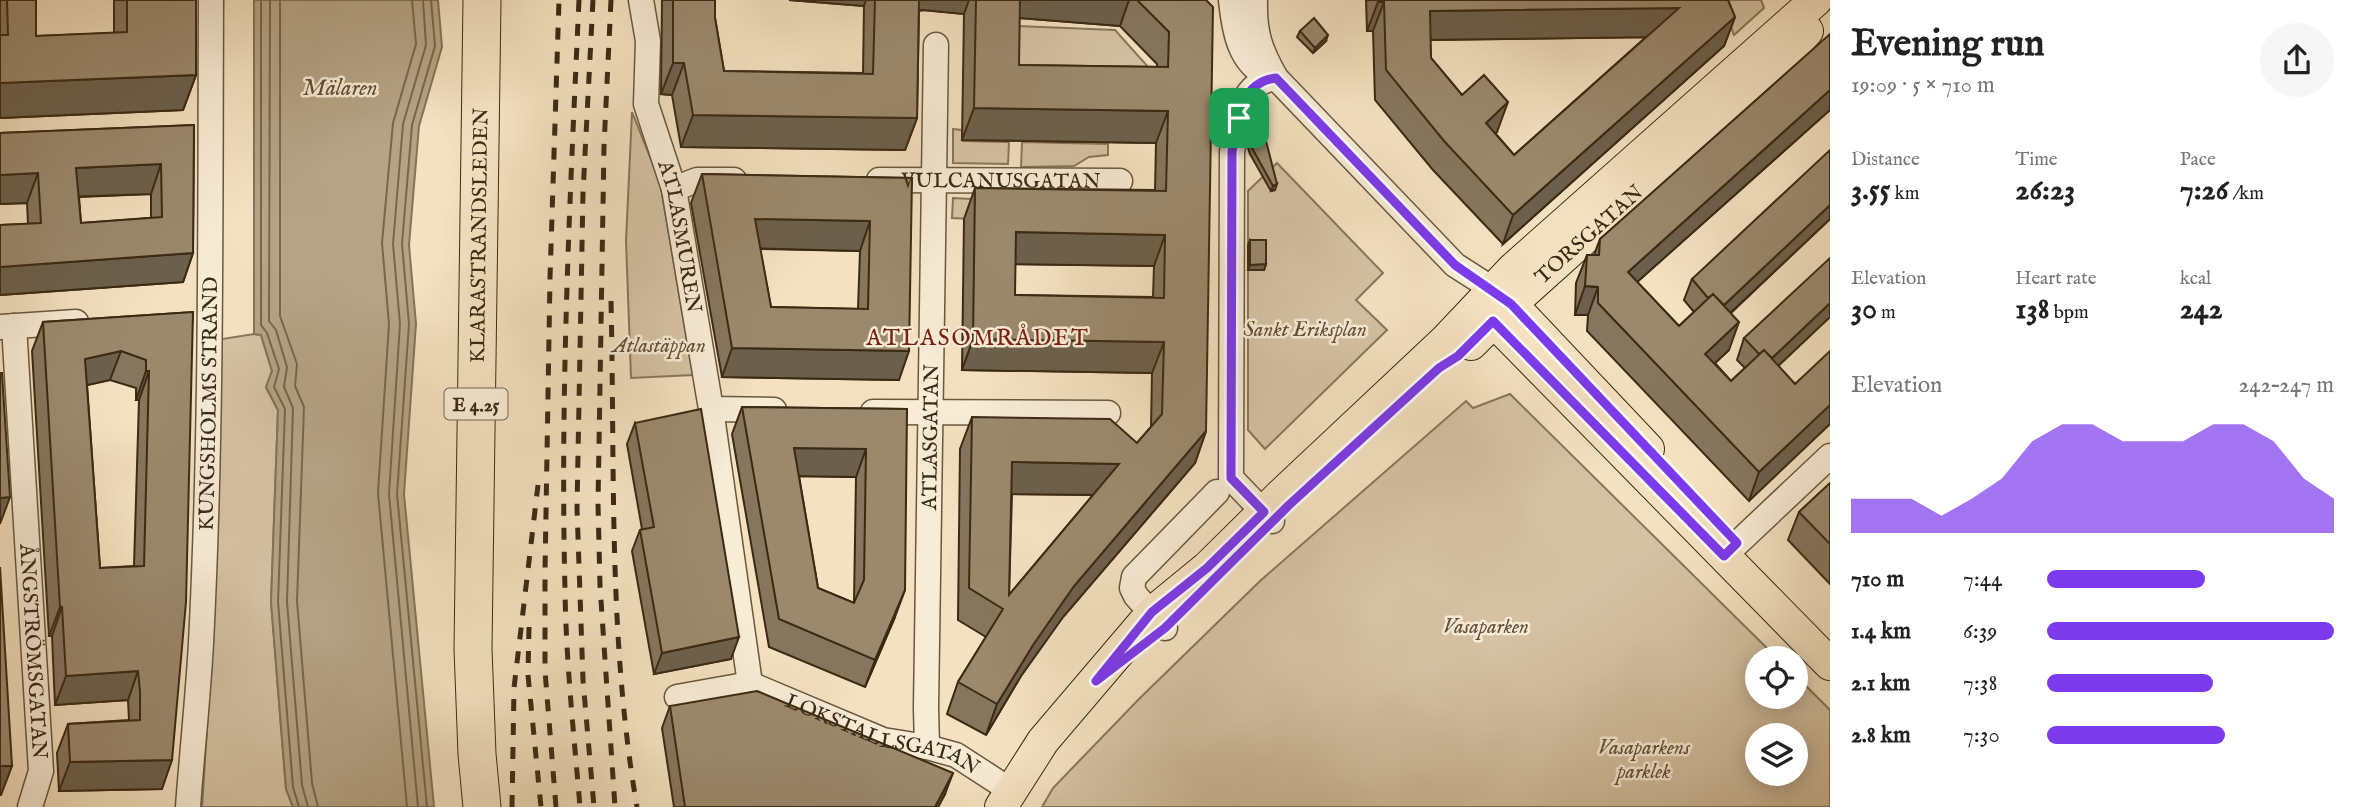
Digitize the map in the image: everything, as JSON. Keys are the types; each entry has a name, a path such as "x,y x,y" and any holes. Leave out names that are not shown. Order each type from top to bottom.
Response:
{"highway":[{"name":"KLARASTRANDSLEDEN","path":"468,807 463,754 461,649 471,0"},
{"name":"KLARASTRANDSLEDEN","path":"482,0 473,649 482,807"}],"main road":[{"path":"1776,35 1789,0"},
{"name":"TORSGATAN","path":"1005,798 1071,707 1158,620 1268,517 1439,368 1472,343 1513,269 1816,0"},
{"name":"TORSGATAN","path":"1494,305 1772,70 1798,39 1830,11"},
{"path":"1772,70 1792,60 1830,29"},
{"path":"1494,305 1730,549 1830,664"},
{"path":"1730,549 1830,639"}],"street":[{"name":"KUNGSHOLMS STRAND","path":"188,807 201,644 199,134 211,0"},
{"name":"ATLASMUREN","path":"641,0 648,41 646,104 674,189 712,409 750,684"},
{"path":"1231,0 1233,24 1243,52 1257,71 1276,78"},
{"path":"1255,0 1255,30 1262,53 1276,78 1494,305"},
{"name":"ATLASGATAN","path":"927,747 936,45"},
{"path":"1268,517 1231,478 1232,152 1237,124 1248,94 1257,83 1276,78"},
{"path":"674,189 697,180 764,180"},
{"name":"VULCANUSGATAN","path":"857,180 1120,181"},
{"path":"7,326 94,320"},
{"name":"ÅNGSTRÖMSGATAN","path":"7,326 41,771 30,807"},
{"path":"712,409 797,411"},
{"path":"851,412 1108,413"},
{"path":"1730,549 1830,456"},
{"path":"1158,620 1132,588 1134,577 1217,492"},
{"path":"677,697 750,684"},
{"name":"LOKSTALLSGATAN","path":"750,684 883,740 956,755 1005,798"}],"green space":[{"path":"1721,0 1761,0 1764,8 1734,35"},
{"path":"1017,26 1115,30 1150,69 1017,90"},
{"name":"Atlastäppan","path":"632,112 660,182 693,375 631,378 626,241"},
{"path":"953,129 962,130 963,141 1009,142 1008,164 953,163"},
{"path":"1022,142 1108,144 1108,155 1089,157 1074,166 1021,167"},
{"name":"Sankt Eriksplan","path":"1277,163 1383,273 1356,300 1387,330 1265,449 1248,430 1248,191"},
{"path":"953,198 971,199 971,219 952,218"},
{"path":"261,335 272,371 266,388 278,410 271,602 286,789 293,807 202,807 212,650 222,339"},
{"name":"Vasaparken","path":"1510,394 1765,646 1745,646 1745,709 1808,709 1808,688 1830,710 1830,807 1042,807 1053,788 1139,699 1260,581 1466,401 1473,408"}],"water":[{"name":"Mälaren","path":"254,0 438,0 442,47 419,126 409,245 416,324 404,494 434,807 293,807 286,789 271,602 278,410 266,387 272,371 261,335 254,334"}],"building":[{"path":"7,0 36,0 36,36 127,32 127,0 196,0 196,75 0,83 0,35 8,35"},
{"path":"673,0 715,0 715,18 724,71 873,74 875,0 919,0 917,118 693,115 684,63 673,63"},
{"path":"976,0 1020,0 1019,65 1168,67 1169,32 1137,0 1206,0 1213,7 1206,431 1074,586 997,704 958,682 1003,609 969,588 972,417 1110,419 1137,443 1162,414 1164,342 973,339 975,188 1166,191 1168,111 974,108","holes":["1016,232 1165,235 1164,298 1015,295","1012,462 1119,464 1009,595"]},
{"path":"1728,0 1735,17 1513,215 1444,141 1386,70 1384,2 1378,2","holes":["1679,8 1514,155 1486,123 1508,102 1484,75 1462,95 1431,58 1430,11"]},
{"path":"1314,18 1328,35 1315,48 1300,31"},
{"path":"1830,34 1830,90 1628,272 1679,326 1713,294 1739,322 1705,354 1731,381 1764,350 1795,384 1830,351 1830,405 1759,472 1598,303 1598,287 1585,286 1587,255 1599,255 1600,239"},
{"path":"194,125 193,253 0,267 0,225 41,223 38,173 0,175 0,133","holes":["161,164 162,217 81,223 76,168"]},
{"path":"1252,127 1265,137 1277,184 1273,186 1250,143"},
{"path":"1830,150 1830,205 1724,305 1713,294 1708,298 1692,279"},
{"path":"702,174 912,178 909,351 732,348","holes":["755,219 870,221 868,309 771,307"]},
{"path":"1250,240 1266,240 1266,264 1250,265"},
{"path":"1830,258 1830,303 1772,358 1764,350 1759,354 1744,338"},
{"path":"193,312 186,602 172,760 70,762 68,724 140,720 140,691 138,671 66,676 43,322","holes":["121,351 146,360 146,371 149,371 144,566 100,568 85,359"]},
{"path":"0,373 10,497 0,498"},
{"path":"742,407 907,409 905,590 875,660 779,619","holes":["794,448 866,449 864,580 854,603 818,588"]},
{"path":"701,409 739,637 662,653 640,530 654,527 635,423"},
{"path":"1830,483 1830,544 1799,512"},
{"path":"0,567 12,766 0,766"},
{"path":"757,691 953,773 935,807 685,807 670,706"}],"railway":[{"path":"556,807 545,671 545,571 550,278 559,0"},
{"path":"579,0 567,295 564,516 567,644 580,807"},
{"path":"593,0 583,193 577,508 583,680 594,807"},
{"path":"611,0 604,146 598,504 600,586 615,807"},
{"path":"611,301 617,618 621,681 637,807"},
{"path":"512,807 514,688 538,485"},
{"path":"529,627 528,675 541,807"}],"district":[{"name":"ATLASOMRÅDET","path":"978,337"}],"route":[{"path":"1276,78 1455,265 1511,304 1737,543 1724,556 1493,321 1458,356 1439,368 1289,505 1165,628 1096,681 1152,612 1207,568 1264,512 1231,478 1232,152 1239,118 1250,90 1265,79 1276,78"}],"park label":[{"name":"Vasaparkens parklek","path":"1644,759"}]}
